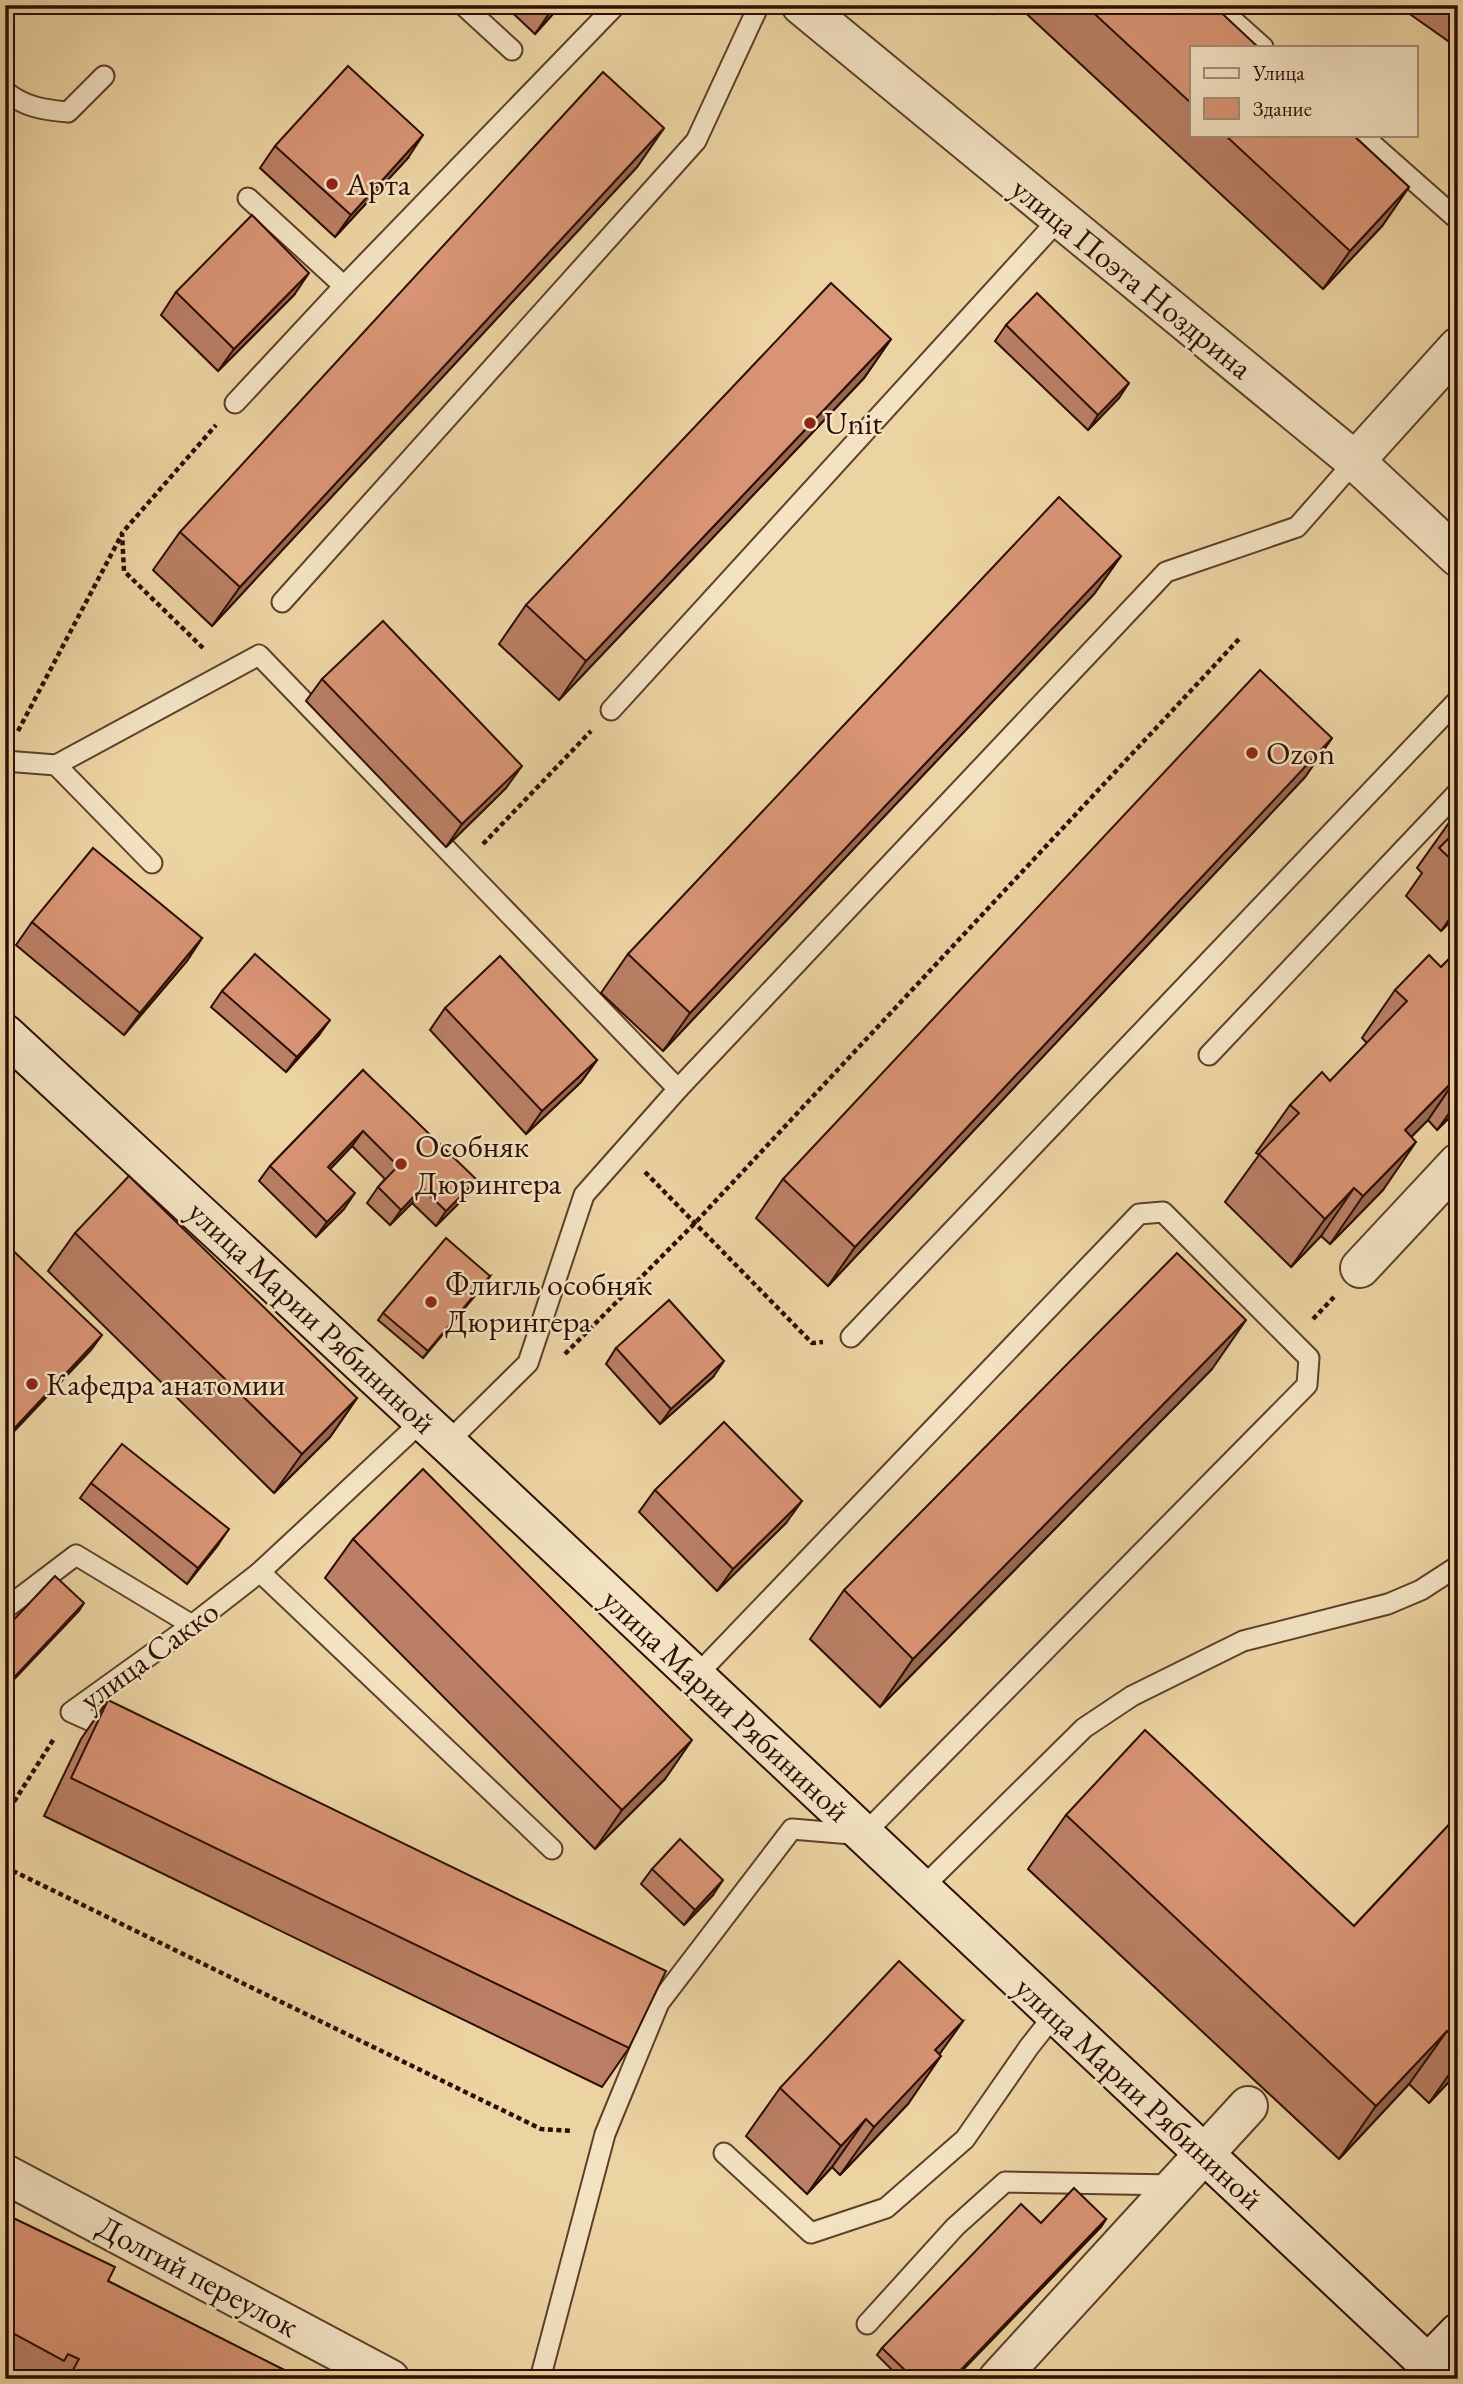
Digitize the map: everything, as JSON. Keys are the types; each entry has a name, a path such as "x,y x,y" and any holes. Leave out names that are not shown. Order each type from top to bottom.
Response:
{"street":[{"name":"улица Поэта Ноздрина","path":"801,5 1355,461 1458,556"},
{"path":"1355,461 1458,347"},
{"name":"улица Марии Рябининой","path":"5,1034 435,1432 1436,2371"},
{"path":"1360,1268 1458,1163"},
{"path":"998,2379 1248,2106"},
{"name":"Долгий переулок","path":"5,2174 390,2379"},
{"path":"1436,2371 1458,2333"}],"lane":[{"path":"463,5 512,50"},
{"path":"235,403 344,286 616,5"},
{"path":"282,602 696,141 759,5"},
{"path":"1216,5 1262,46"},
{"path":"5,91 15,99 41,110 68,112 104,76"},
{"path":"1363,136 1458,220"},
{"path":"248,198 344,286"},
{"path":"611,710 1059,218"},
{"name":"улица Сакко","path":"135,1741 71,1712 192,1625 435,1432 528,1363 584,1195 678,1089 1166,572 1297,527 1355,461"},
{"path":"56,765 259,655 678,1089"},
{"path":"851,1337 1458,700"},
{"path":"8,752 56,765 152,863"},
{"path":"1209,1055 1458,792"},
{"path":"540,2379 605,2133 659,2003 792,1829 863,1835 1307,1385 1309,1358 1294,1340 1163,1212 1139,1214 695,1677"},
{"path":"5,1609 76,1556 192,1625"},
{"path":"921,1889 1084,1727 1132,1696 1243,1641 1388,1604 1421,1590 1458,1566"},
{"path":"260,1572 552,1849"},
{"path":"724,2153 811,2232 886,2208 965,2139 1055,2014"},
{"path":"867,2324 955,2228 1005,2182 1176,2185"}],"path":[{"path":"8,752 122,533 235,403"},
{"path":"122,533 124,571 229,673"},
{"path":"558,1362 694,1224 1239,639"},
{"path":"463,866 611,710"},
{"path":"624,1151 812,1343 851,1337"},
{"path":"1294,1340 1360,1268"},
{"path":"5,1816 71,1712"},
{"path":"5,1867 541,2129 605,2133"}],"building":[{"path":"1085,5 1213,5 1257,46 1190,46 1190,102"},
{"path":"1444,5 1458,5 1458,15"},
{"path":"348,66 423,135 351,215 275,146"},
{"path":"603,72 664,128 240,587 180,532"},
{"path":"1226,136 1354,136 1409,187 1350,251"},
{"path":"252,215 309,273 234,349 176,292"},
{"path":"831,283 891,339 586,661 526,605"},
{"path":"1037,293 1129,383 1098,415 1006,325"},
{"path":"1059,497 1121,556 690,1013 628,954"},
{"path":"383,621 522,766 462,824 322,679"},
{"path":"1260,670 1332,738 855,1247 783,1179"},
{"path":"1458,813 1458,827 1451,820"},
{"path":"1458,829 1458,866 1439,848"},
{"path":"93,848 202,938 140,1013 32,922"},
{"path":"1458,950 1458,1076 1405,1130 1416,1142 1363,1196 1354,1188 1325,1219 1259,1154 1299,1113 1290,1105 1322,1072 1330,1081 1407,1001 1395,990 1429,955 1441,967"},
{"path":"255,954 330,1020 297,1057 222,991"},
{"path":"500,956 597,1060 542,1111 445,1008"},
{"name":"Особняк Дюрингера","path":"363,1070 477,1180 446,1211 422,1188 401,1210 378,1187 398,1166 363,1131 328,1167 355,1193 327,1222 270,1166"},
{"path":"129,1176 357,1398 302,1454 75,1233"},
{"name":"Флигль особняк Дюрингера","path":"446,1238 490,1276 428,1351 383,1313"},
{"name":"Кафедра анатомии","path":"5,1243 102,1335 8,1435 5,1433"},
{"path":"1177,1253 1246,1320 913,1659 844,1590"},
{"path":"669,1300 724,1361 671,1409 616,1348"},
{"path":"724,1422 802,1501 733,1569 655,1490"},
{"path":"122,1444 229,1529 198,1568 91,1483"},
{"path":"423,1469 692,1740 622,1810 353,1539"},
{"path":"55,1576 84,1603 5,1687 5,1629"},
{"path":"108,1700 666,1971 629,2048 71,1778"},
{"path":"1145,1730 1354,1926 1458,1815 1458,2041 1447,2031 1376,2106 1066,1815"},
{"path":"680,1839 723,1880 695,1910 652,1869"},
{"path":"899,1961 963,2021 935,2050 941,2056 874,2127 866,2119 841,2146 780,2088"},
{"path":"1074,2188 1106,2219 952,2379 914,2379 882,2348 1021,2204 1041,2223"},
{"path":"5,2214 115,2267 108,2281 302,2379 68,2379 79,2359 68,2354 64,2361 5,2329"}],"place":[{"name":"Арта","path":"332,184"},
{"name":"Unit","path":"810,423"},
{"name":"Ozon","path":"1252,753"},
{"name":"Особняк Дюрингера","path":"401,1164"},
{"name":"Флигль особняк Дюрингера","path":"431,1302"},
{"name":"Кафедра анатомии","path":"32,1384"}]}
